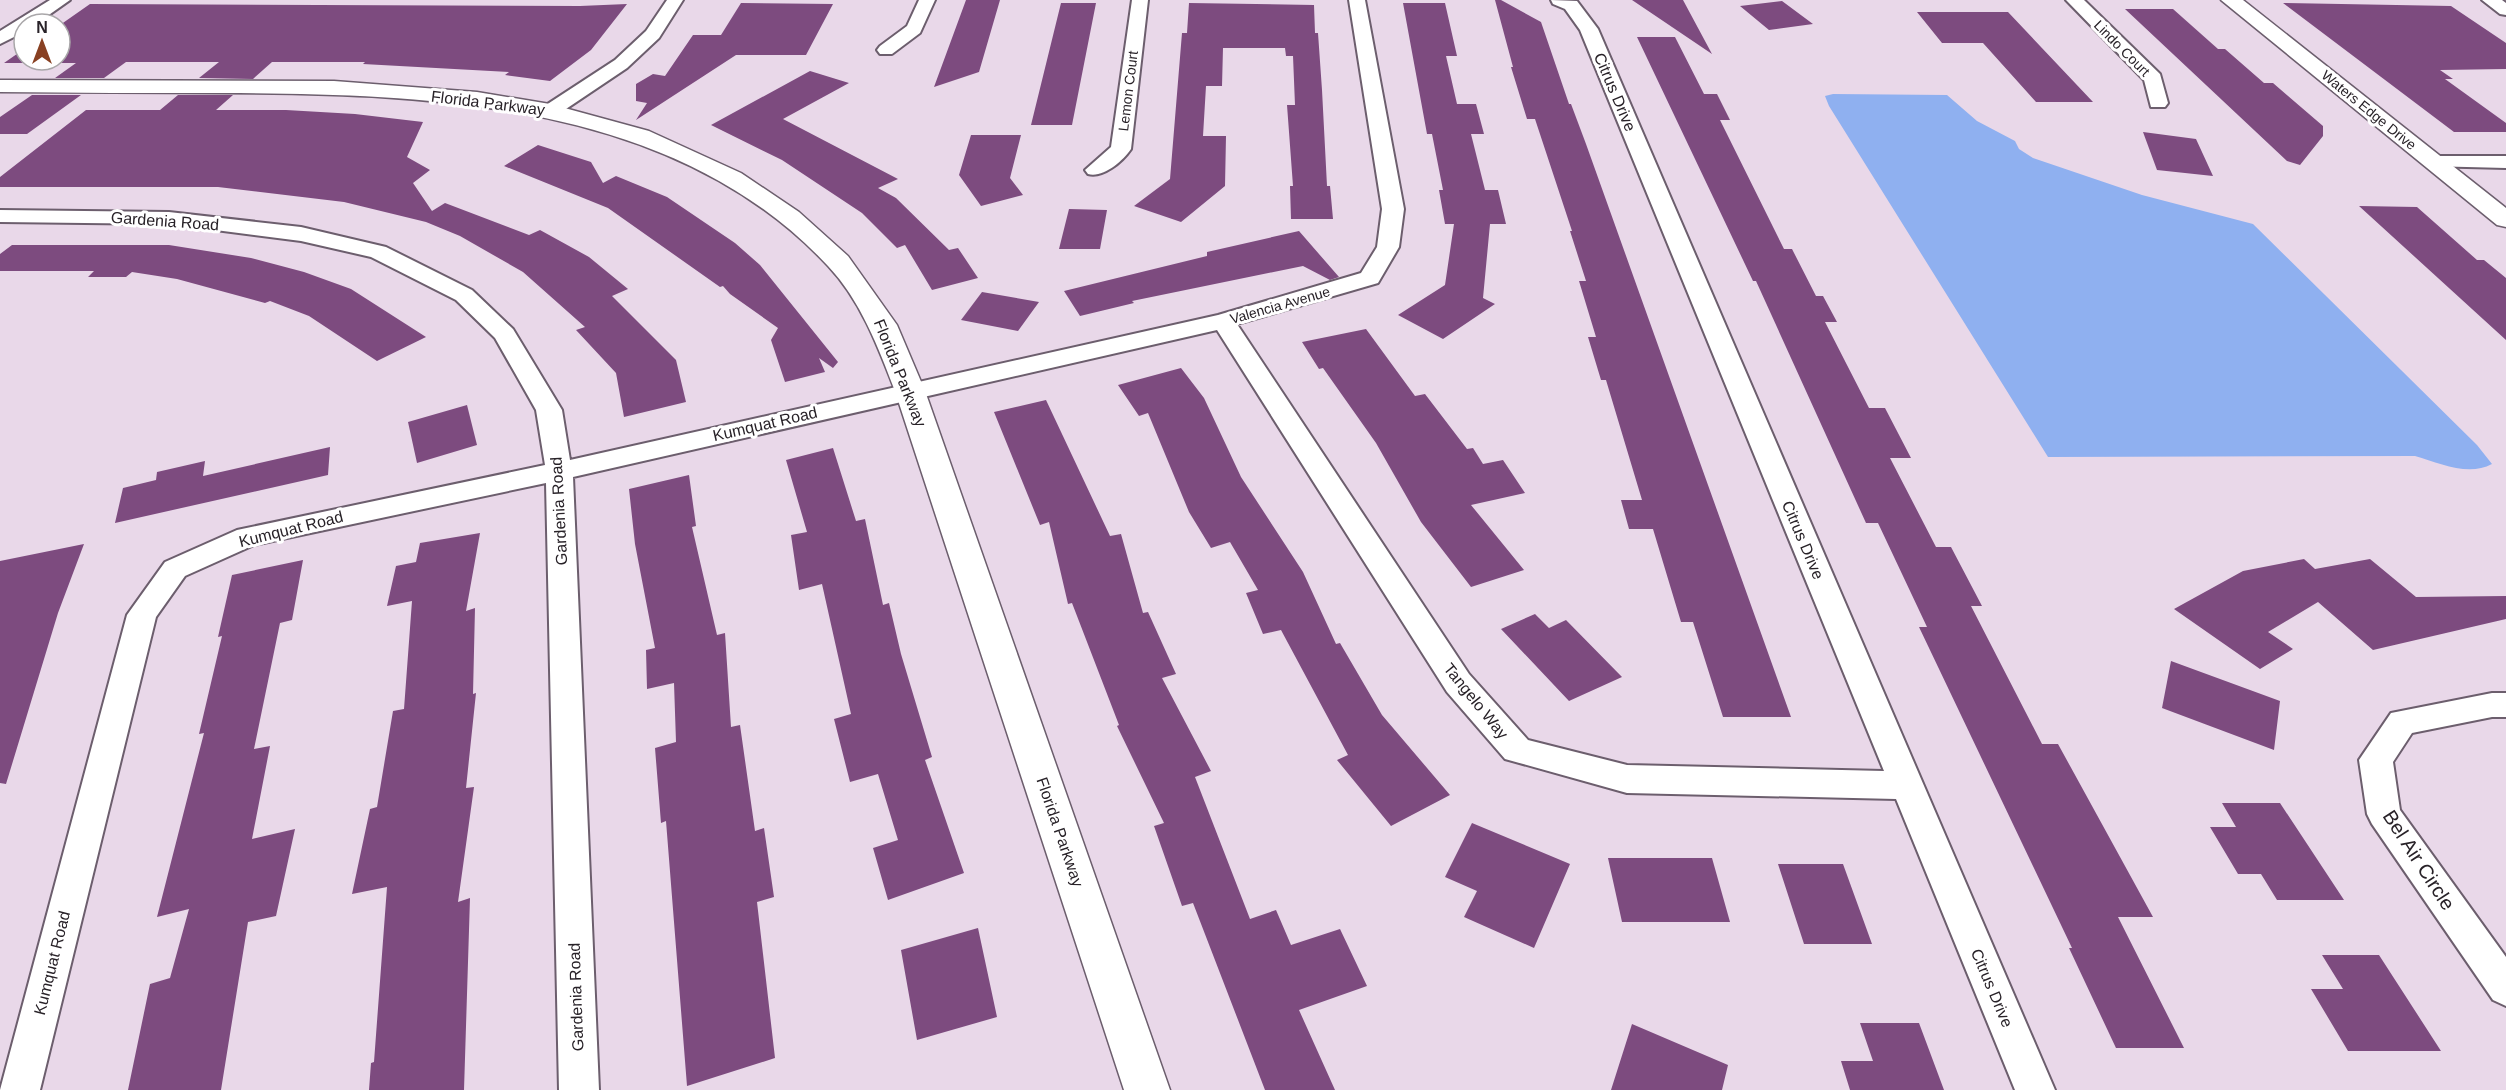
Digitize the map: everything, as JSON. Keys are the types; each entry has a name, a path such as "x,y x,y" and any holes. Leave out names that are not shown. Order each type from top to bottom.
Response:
{"street":[{"path":"43,12 62,0"},
{"path":"550,111 621,64 653,34 675,0"},
{"path":"886,50 914,29 927,0"},
{"name":"Lemon Court","path":"1095,170 1121,149 1140,0"},
{"name":"Valencia Avenue","path":"910,391 1223,321 1370,278 1388,247 1393,209 1357,0"},
{"name":"Citrus Drive","path":"1558,0 1571,5 1589,29 2035,1090"},
{"name":"Lindo Court","path":"2074,0 2153,78 2158,103"},
{"name":"Waters Edge Drive","path":"2231,0 2506,220"},
{"path":"2490,0 2506,10"},
{"name":"Florida Parkway","path":"0,86 334,87 477,99 550,111 641,136 733,178 790,217 839,262 883,325 910,391 1147,1090"},
{"path":"2434,162 2506,162"},
{"name":"Gardenia Road","path":"0,216 170,218 301,234 378,252 464,295 505,333 549,410 559,471 579,1090"},
{"name":"Tangelo Way","path":"1223,321 1458,682 1517,750 1627,779 1905,784"},
{"name":"Kumquat Road","path":"20,1090 142,615 175,569 247,537 559,471 910,391"},
{"name":"Bel Air Circle","path":"2506,705 2492,705 2402,722 2376,760 2384,814 2506,988"}],"water":[{"path":"1833,94 1947,95 1977,121 2015,141 2019,149 2033,158 2142,195 2253,224 2477,445 2492,464 2483,468 2464,469 2415,456 2048,457 1829,106 1825,96"}],"building":[{"path":"966,0 1000,0 979,72 934,87"},
{"path":"1495,0 1501,0 1541,22 1791,717 1723,717 1693,622 1681,622 1653,529 1629,529 1621,500 1642,500 1606,380 1601,380 1588,337 1596,337 1579,281 1586,281 1570,231 1572,231 1535,119 1527,119 1511,67 1513,67"},
{"path":"1632,0 1683,0 1712,54"},
{"path":"1782,1 1813,24 1769,30 1740,6"},
{"path":"741,3 833,4 806,55 736,55 636,120 647,103 636,101 636,84 653,74 665,76 693,35 721,35"},
{"path":"1061,3 1096,3 1072,125 1031,125"},
{"path":"1189,3 1314,5 1315,33 1318,33 1327,186 1330,186 1333,219 1291,219 1290,186 1293,186 1287,105 1295,105 1293,56 1286,56 1285,48 1223,48 1222,86 1206,86 1203,136 1226,136 1225,186 1181,222 1134,206 1170,179 1182,33 1187,33"},
{"path":"1403,3 1445,3 1457,56 1446,56 1457,104 1476,104 1484,134 1471,134 1485,190 1498,190 1506,224 1490,224 1483,298 1495,304 1443,339 1398,315 1445,285 1454,224 1445,224 1439,190 1443,190 1432,134 1427,134"},
{"path":"2283,3 2451,6 2506,43 2506,69 2440,70 2453,79 2445,79 2506,123 2506,132 2454,132"},
{"path":"90,4 580,6 627,4 591,50 550,81 505,75 509,72 363,64 365,62 272,62 253,79 199,78 219,62 126,62 104,78 55,78 63,72 72,72 72,66 76,63 72,63 72,17"},
{"path":"2125,9 2173,9 2218,49 2225,49 2264,83 2273,83 2323,126 2323,136 2300,165 2287,161"},
{"path":"1917,12 2008,12 2093,102 2036,102 1983,43 1942,43"},
{"path":"1637,37 1675,37 1704,94 1717,94 1730,120 1720,120 1784,249 1792,249 1816,296 1823,296 1837,322 1825,322 1869,408 1885,408 1911,458 1890,458 1936,547 1951,547 1982,606 1971,606 2042,744 2058,744 2153,917 2118,917 2184,1048 2116,1048 2069,948 2072,948 1919,627 1927,627 1878,523 1866,523 1756,281 1753,281"},
{"path":"810,71 849,83 783,119 898,179 878,188 896,198 949,250 958,248 978,278 932,290 905,245 897,248 862,213 782,160 711,125"},
{"path":"32,95 81,95 27,134 0,134 0,117"},
{"path":"178,95 233,95 216,110 286,110 355,114 423,122 407,157 430,170 413,183 432,211 445,203 529,235 540,230 589,257 628,289 612,296 676,360 686,402 624,417 616,373 576,330 585,327 523,272 460,236 426,222 344,202 218,187 0,187 0,177 86,110 160,110"},
{"path":"2143,132 2196,139 2213,176 2157,170"},
{"path":"971,135 1021,135 1010,178 1023,195 981,206 959,175"},
{"path":"538,145 591,162 603,183 616,176 667,197 735,243 760,265 838,362 833,368 819,358 825,372 785,382 771,340 778,328 730,294 723,286 720,287 608,208 504,166"},
{"path":"2359,206 2417,207 2477,260 2484,260 2506,278 2506,340"},
{"path":"1069,209 1107,210 1100,249 1059,249"},
{"path":"1299,231 1339,277 1330,280 1303,266 1132,301 1134,303 1080,316 1064,291 1207,256 1207,252"},
{"path":"12,245 169,245 251,258 304,272 351,289 426,337 377,361 309,316 270,301 265,303 177,279 132,272 126,277 88,277 94,271 0,271 0,254"},
{"path":"982,292 1039,302 1018,331 961,320"},
{"path":"1366,329 1415,396 1425,394 1467,449 1473,448 1483,464 1503,460 1525,493 1471,505 1524,570 1471,587 1421,522 1376,443 1323,368 1319,369 1302,342"},
{"path":"1181,368 1204,398 1241,477 1303,572 1336,644 1340,643 1382,715 1450,795 1391,826 1337,760 1348,755 1281,630 1263,634 1246,593 1258,590 1230,542 1211,548 1189,512 1148,413 1139,416 1118,385"},
{"path":"1046,400 1110,536 1121,534 1143,613 1148,612 1176,674 1162,678 1211,771 1195,777 1250,919 1276,910 1291,945 1340,929 1367,986 1299,1010 1335,1090 1265,1090 1193,903 1182,906 1154,826 1164,823 1117,726 1119,725 1072,603 1068,604 1049,522 1040,525 994,412"},
{"path":"467,405 477,445 417,463 408,422"},
{"path":"330,447 328,475 115,523 123,488 156,480 157,472 205,461 203,476"},
{"path":"833,448 856,521 865,519 883,605 889,603 901,654 932,757 925,760 964,873 888,900 873,848 898,840 878,774 850,782 834,719 851,714 822,584 799,590 791,535 807,532 786,460"},
{"path":"689,475 696,526 692,527 717,635 725,633 731,727 740,725 755,831 764,828 774,897 757,902 775,1058 687,1086 666,821 661,823 655,748 676,742 674,683 647,689 646,650 655,648 635,544 629,489"},
{"path":"480,533 466,611 475,608 473,694 476,693 466,788 474,787 458,902 470,898 464,1090 369,1090 371,1063 374,1062 387,887 352,894 370,809 377,807 393,711 404,709 412,601 387,606 396,566 416,562 420,543"},
{"path":"84,544 58,613 6,784 0,783 0,561"},
{"path":"2304,559 2315,569 2370,559 2416,597 2506,596 2506,619 2373,650 2318,602 2268,632 2293,649 2260,669 2174,609 2243,571"},
{"path":"303,560 292,620 280,623 254,749 270,746 252,839 295,829 276,916 248,922 221,1090 128,1090 150,984 170,978 189,909 157,917 204,733 199,734 222,636 218,637 232,575"},
{"path":"1535,614 1549,628 1566,620 1622,677 1569,701 1501,629"},
{"path":"2171,661 2280,701 2274,750 2162,708"},
{"path":"2222,803 2280,803 2344,900 2277,900 2261,874 2238,874 2210,827 2236,827"},
{"path":"1472,823 1570,864 1534,948 1464,917 1477,891 1445,877"},
{"path":"1608,858 1712,858 1730,922 1622,922"},
{"path":"1778,864 1843,864 1872,944 1804,944"},
{"path":"978,928 997,1017 917,1040 901,950"},
{"path":"2322,955 2379,955 2441,1051 2348,1051 2311,989 2343,989"},
{"path":"1860,1023 1919,1023 1944,1090 1850,1090 1841,1061 1873,1061"},
{"path":"1632,1024 1728,1065 1722,1090 1611,1090"}]}
